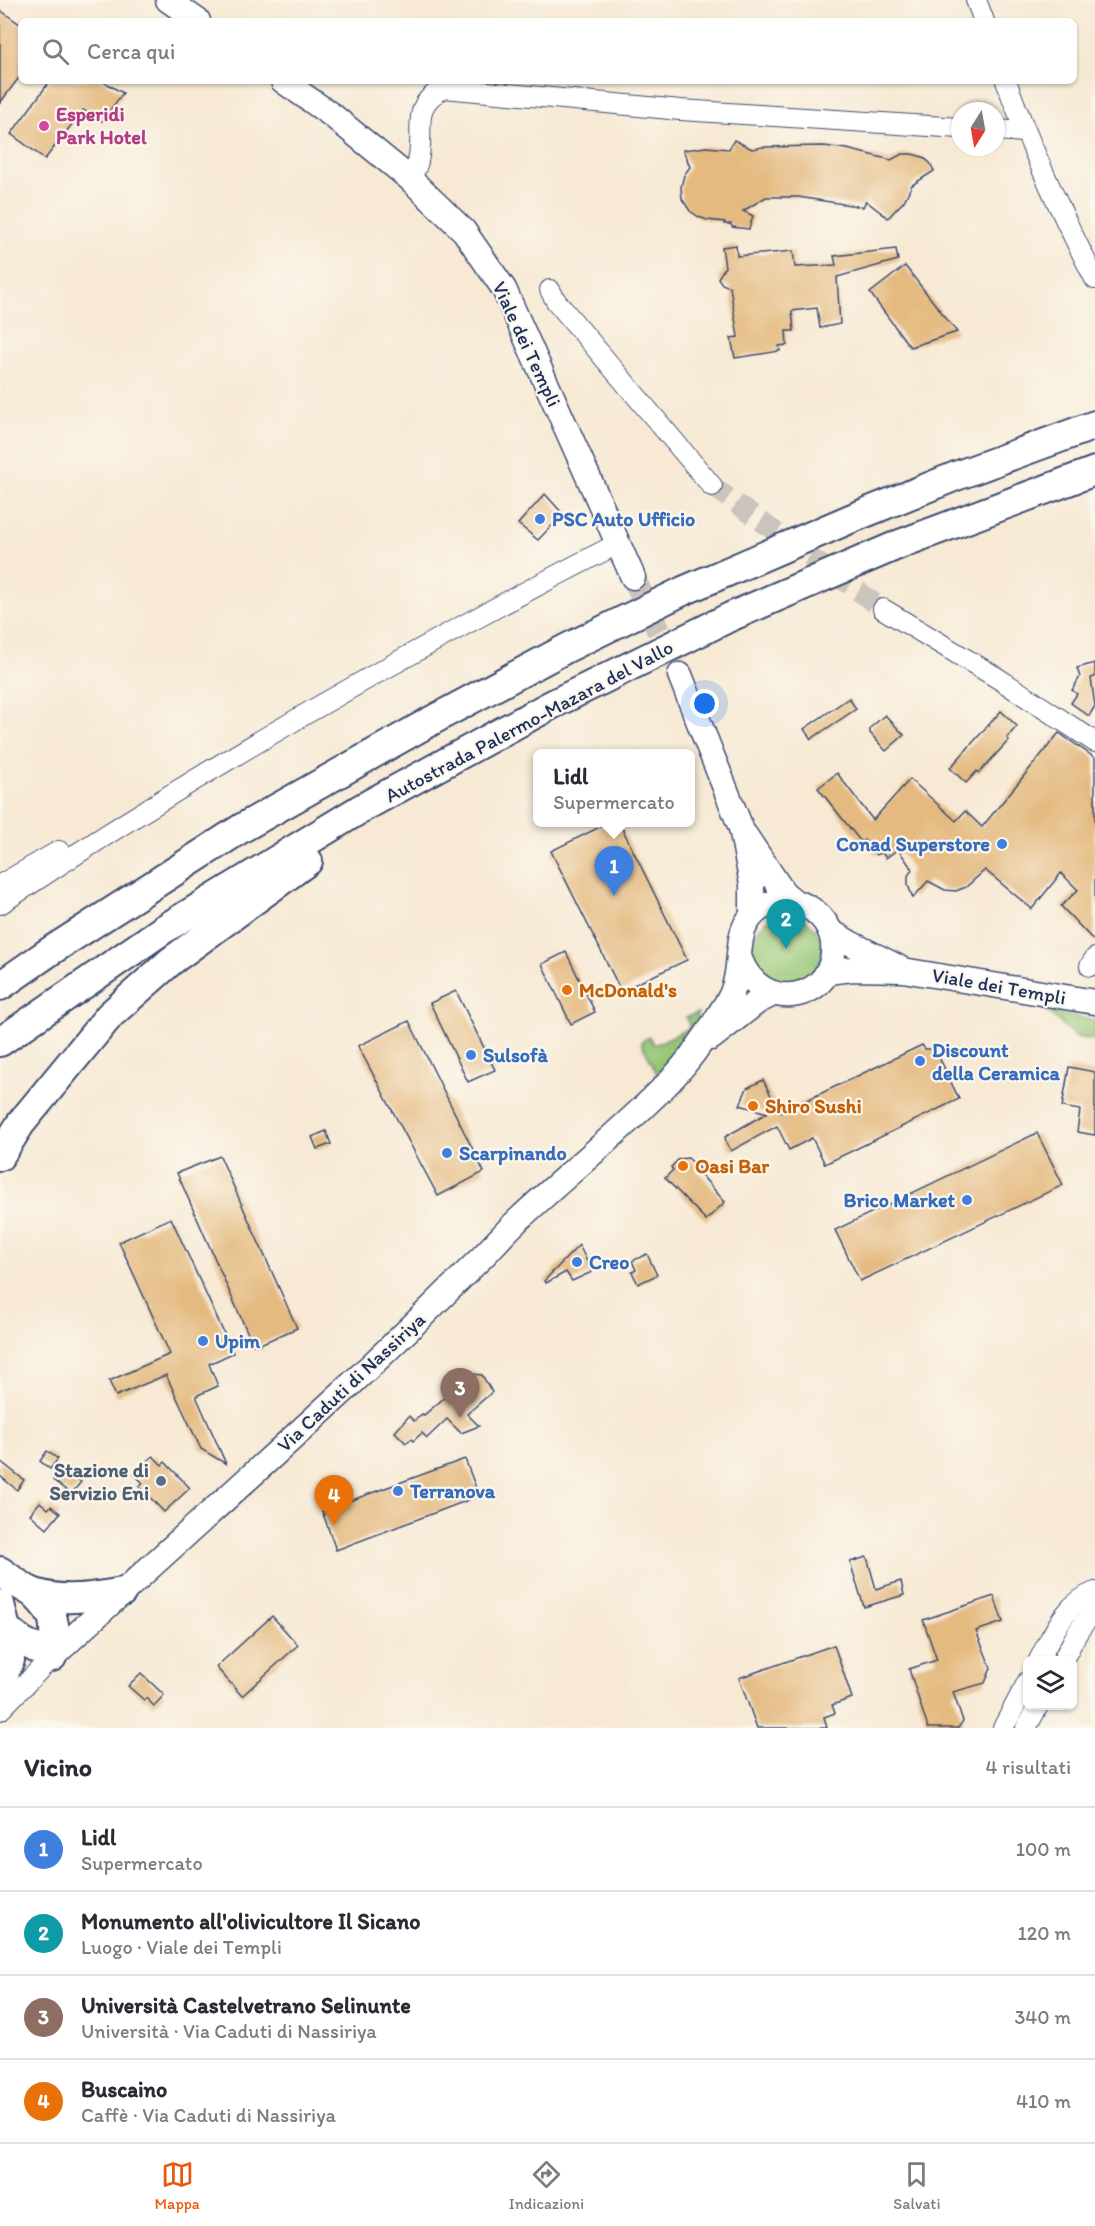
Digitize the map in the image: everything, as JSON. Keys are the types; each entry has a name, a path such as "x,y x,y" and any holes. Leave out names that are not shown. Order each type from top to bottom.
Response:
{"highway":[{"path":"0,986 242,828 440,716 567,648 683,591 850,519 956,476 1095,425"},
{"name":"Autostrada Palermo-Mazara del Vallo","path":"0,1042 184,917 362,808 551,705 730,617 900,544 1095,471"},
{"path":"0,1155 28,1114 110,1015 171,962 366,818 522,729 551,705"},
{"path":"0,1571 32,1592 48,1608 56,1626 52,1658 22,1641 3,1617"},
{"path":"32,1592 56,1598 81,1598 122,1592"},
{"path":"0,1683 10,1660 3,1617"}],"main road":[{"path":"168,0 194,18"},
{"name":"Viale dei Templi","path":"288,84 333,116 410,179 464,231 504,289 633,577"},
{"path":"680,675 741,828 752,884 752,915"},
{"path":"741,828 783,891 795,902 817,912 830,931 834,945 833,959 818,984 804,992 789,996 773,994 752,981 744,970 739,943 743,928 752,915 772,903 795,902"},
{"path":"830,931 849,944 903,970"},
{"path":"698,1049 733,992 740,958"},
{"path":"827,972 852,969 903,970"},
{"name":"Viale dei Templi","path":"903,970 1095,1002"},
{"path":"698,1049 757,1002 773,994"},
{"name":"Via Caduti di Nassiriya","path":"52,1658 349,1386 517,1220 612,1138 659,1092 698,1049"}],"street":[{"path":"976,0 983,18"},
{"path":"1007,84 1025,132 1095,279"},
{"path":"410,179 418,162 422,105 444,88 681,110 951,127"},
{"path":"1005,131 1025,132"},
{"path":"550,290 556,302 712,486"},
{"path":"0,904 135,815 396,663 533,587 617,544"},
{"path":"883,609 1008,684 1095,742"},
{"path":"0,885 56,852 135,815"},
{"path":"1041,1656 1071,1606 1084,1596 1095,1592"},
{"path":"1065,1656 1087,1618 1095,1613"},
{"name":"Via Caduti di Nassiriya","path":"0,1710 52,1658"},
{"path":"1003,1728 1023,1690"},
{"path":"1026,1728 1036,1710"}],"green space":[{"path":"787,915 806,921 816,931 822,950 816,969 806,979 787,985 768,979 758,969 752,950 758,931 768,921"},
{"path":"1047,1011 1095,1020 1095,1040 1076,1037"},
{"path":"698,1013 688,1038 658,1076 641,1042 649,1037 654,1045 690,1028 686,1017"}],"building":[{"path":"0,10 18,23 18,79 0,103"},
{"path":"48,84 107,84 123,93 102,121 83,110 45,159 11,134"},
{"path":"734,140 752,149 824,146 891,160 902,154 912,154 923,157 934,171 912,185 904,201 888,218 866,201 863,207 798,197 766,197 743,211 753,216 749,229 732,227 731,224 707,220 690,211 682,199 681,187 684,175 690,167 683,150 706,147 729,149"},
{"path":"736,245 737,256 793,251 795,267 836,265 834,256 896,249 898,260 837,277 840,324 820,328 817,308 792,311 794,331 786,331 787,345 779,346 780,351 735,358 731,338 738,337 730,287 722,284 718,278 725,267 722,247"},
{"path":"905,266 957,332 910,347 870,293"},
{"name":"PSC Auto Ufficio","path":"545,494 563,514 538,540 518,524"},
{"path":"1095,663 1095,677 1091,678 1095,706 1089,716 1071,703 1077,694 1072,690 1080,677 1077,668"},
{"path":"849,698 856,709 811,739 804,729"},
{"path":"1001,711 1017,726 1007,738 1009,740 979,773 977,771 966,783 950,768"},
{"path":"885,715 904,735 886,751 870,733 870,728"},
{"path":"1059,733 1095,758 1095,942 1061,906 1078,890 1061,873 1032,909 985,870 966,887 956,891 945,890 928,881 913,898 908,885 908,876 912,869 898,849 886,858 881,852 876,855 864,840 861,842 818,788 837,773 873,820 910,779 956,821 965,811 982,827"},
{"path":"600,827 621,827 687,960 621,991 551,851"},
{"path":"566,952 595,1012 571,1024 542,964"},
{"path":"456,991 495,1070 468,1082 430,1003"},
{"path":"409,1021 484,1172 438,1196 358,1046"},
{"path":"922,1045 925,1049 935,1049 959,1099 825,1164 812,1138 789,1150 777,1126 731,1151 726,1142 725,1137 767,1113 740,1105 747,1088 763,1080 780,1113"},
{"path":"1069,1067 1095,1072 1095,1135 1077,1132 1080,1110 1062,1107"},
{"path":"326,1131 331,1144 317,1149 312,1137"},
{"path":"1037,1133 1063,1185 860,1281 835,1230"},
{"path":"220,1156 297,1328 258,1345 253,1345 177,1173"},
{"path":"688,1158 699,1168 697,1170 725,1202 706,1220 665,1178 679,1159"},
{"path":"171,1218 233,1353 209,1364 218,1386 196,1396 226,1464 201,1449 166,1375 116,1396 109,1381 170,1354 119,1242"},
{"path":"579,1245 592,1272 572,1281 566,1272 546,1283 544,1281"},
{"path":"647,1254 657,1275 638,1284 632,1272 636,1270 632,1261"},
{"path":"472,1374 482,1375 492,1392 467,1414 479,1426 461,1433 447,1419 427,1438 422,1433 413,1441 411,1439 406,1443 395,1432 409,1416 414,1421 422,1414 424,1415"},
{"path":"47,1451 58,1459 50,1469 40,1461"},
{"path":"153,1456 162,1465 165,1462 190,1488 164,1512 139,1486 143,1483 134,1474"},
{"path":"465,1459 479,1496 336,1550 322,1511"},
{"path":"0,1461 24,1480 17,1490 0,1476"},
{"path":"63,1467 81,1482 71,1494 53,1480"},
{"path":"40,1502 48,1509 51,1506 60,1513 47,1529 30,1514"},
{"path":"867,1557 876,1589 901,1581 904,1595 864,1607 850,1562"},
{"path":"994,1596 1003,1622 976,1631 991,1668 985,1683 953,1692 963,1721 958,1728 928,1728 909,1669 937,1660 923,1620"},
{"path":"272,1616 298,1645 242,1696 216,1667"},
{"path":"834,1645 852,1698 832,1705 835,1713 824,1717 827,1728 757,1728 739,1678"},
{"path":"141,1673 164,1695 154,1706 128,1686"}],"tunnel":[{"path":"712,486 883,609"},
{"path":"633,577 680,675"}],"place":[{"name":"Esperidi Park Hotel","path":"44,126"},
{"name":"PSC Auto Ufficio","path":"540,519"},
{"name":"Conad Superstore","path":"1002,844"},
{"name":"Lidl","path":"614,896"},
{"name":"Monumento all'olivicultore Il Sicano","path":"786,949"},
{"name":"McDonald's","path":"567,990"},
{"name":"Sulsofà","path":"471,1055"},
{"name":"Discount della Ceramica","path":"920,1061"},
{"name":"Shiro Sushi","path":"753,1106"},
{"name":"Scarpinando","path":"447,1153"},
{"name":"Oasi Bar","path":"683,1166"},
{"name":"Brico Market","path":"967,1200"},
{"name":"Creo","path":"577,1262"},
{"name":"Upim","path":"203,1341"},
{"name":"Università Castelvetrano Selinunte","path":"460,1418"},
{"name":"Stazione di Servizio Eni","path":"161,1481"},
{"name":"Terranova","path":"398,1491"},
{"name":"Buscaino","path":"334,1525"}]}
